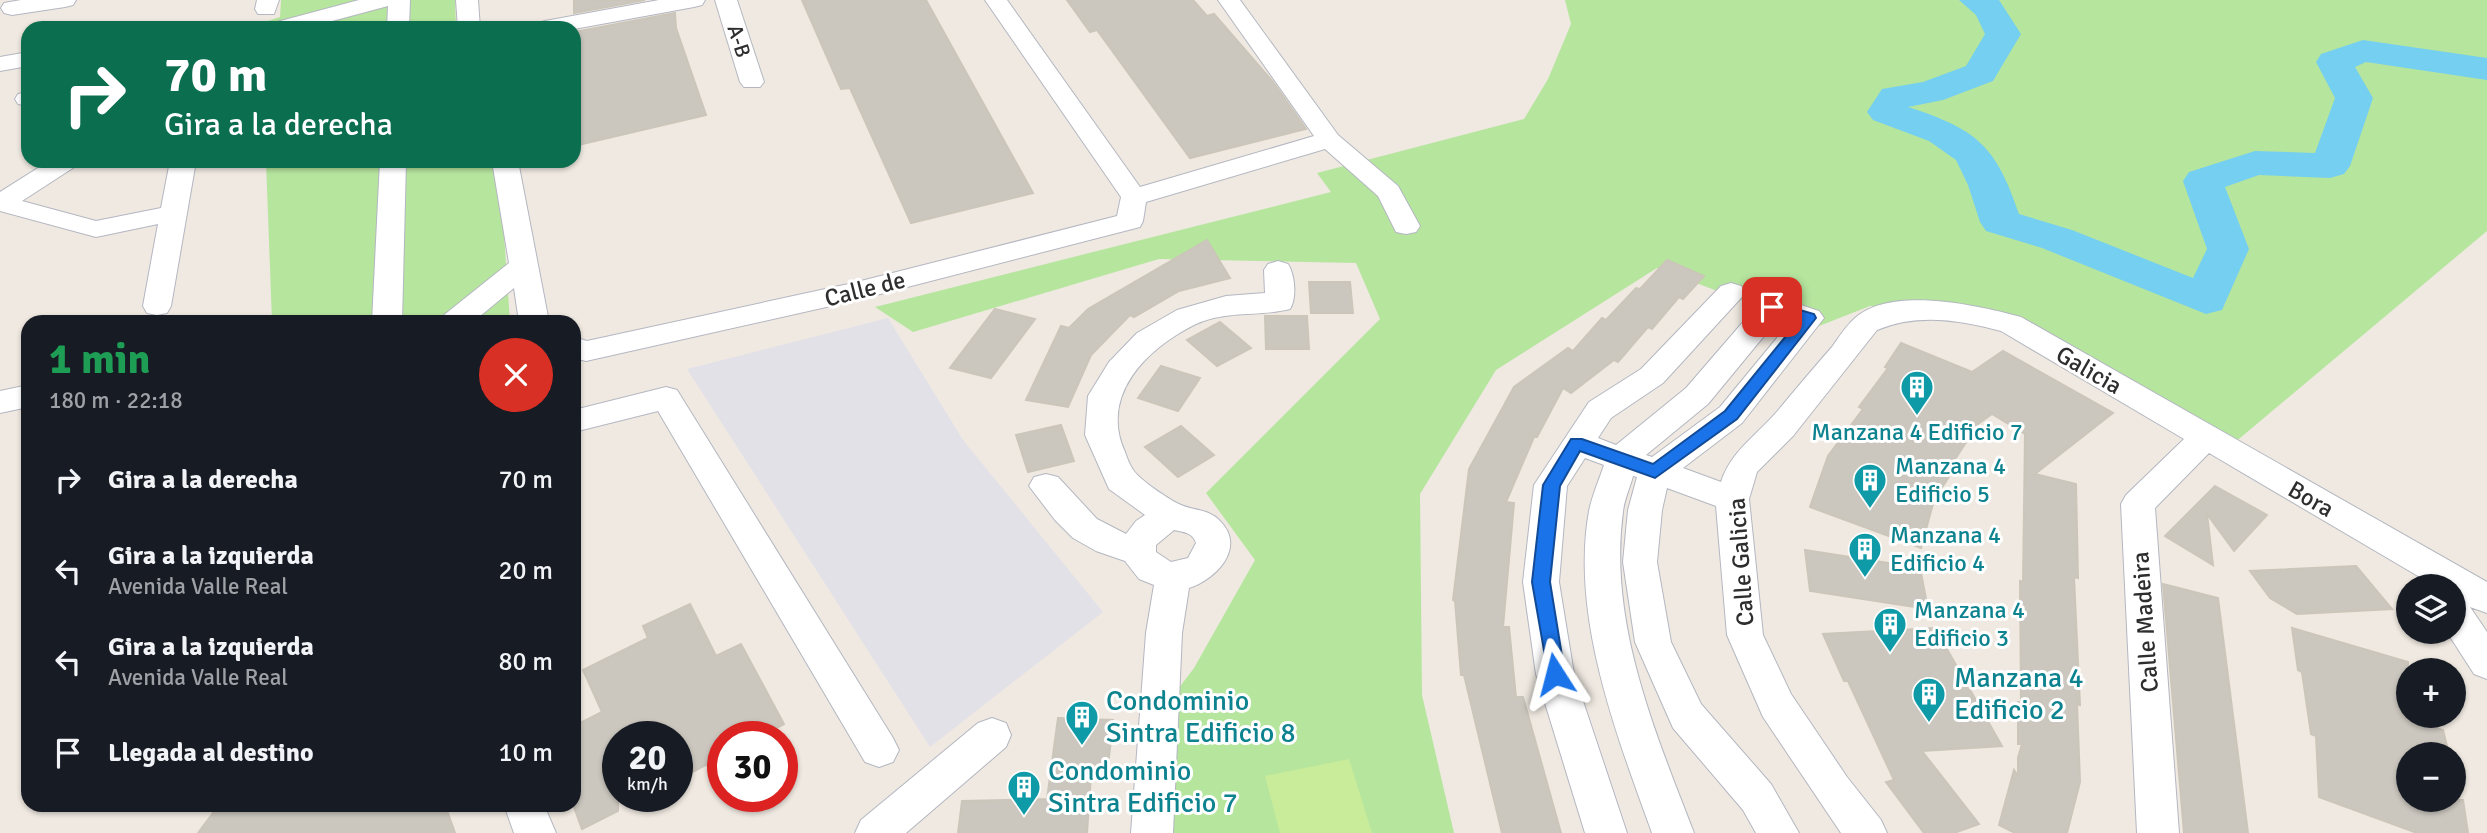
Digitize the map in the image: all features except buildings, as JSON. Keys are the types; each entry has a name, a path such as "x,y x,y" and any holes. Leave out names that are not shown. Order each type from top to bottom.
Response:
{"street":[{"path":"11,9 65,0"},
{"path":"467,0 468,21"},
{"path":"581,21 694,0"},
{"name":"A-B","path":"726,0 752,82"},
{"path":"996,0 1134,197 1329,140"},
{"path":"1228,0 1329,140 1389,192 1406,226"},
{"path":"325,21 395,10"},
{"path":"360,21 395,10"},
{"path":"0,64 21,60"},
{"path":"0,180 21,167"},
{"path":"0,203 56,168"},
{"path":"157,306 182,168"},
{"path":"387,315 393,168"},
{"path":"506,168 530,315"},
{"name":"Calle de","path":"581,350 586,351 853,292 1130,220 1134,197"},
{"path":"0,203 96,229 174,214"},
{"path":"463,315 524,265"},
{"path":"1173,517 1151,525 1139,542 1139,551 1150,568 1173,576 1198,570 1207,563 1214,545 1212,535 1196,521 1173,517 1121,480 1101,435 1104,396 1120,369 1148,340 1187,317 1226,305 1280,302 1278,270"},
{"path":"1605,833 1555,674 1541,582 1552,485 1600,410 1652,376 1731,292"},
{"path":"1673,833 1635,731 1615,656 1603,584 1606,511 1622,458 1697,396 1772,307 1809,318 1731,415 1655,472 1645,510 1640,562 1653,642 1687,716 1757,797 1778,833"},
{"name":"Calle Galicia","path":"1866,833 1833,790 1777,705 1745,635 1732,499 1742,467 1782,428 1867,324 1891,313 1922,309 1968,313"},
{"name":"Galicia","path":"1968,313 2011,324 2205,438"},
{"path":"0,402 21,398"},
{"path":"581,419 666,398 879,750"},
{"name":"Bora","path":"2205,438 2426,573 2487,599"},
{"name":"Calle Madeira","path":"2158,833 2138,504 2205,438"},
{"path":"1577,443 1732,499"},
{"path":"1046,486 1077,524 1110,544 1139,551"},
{"path":"1152,833 1164,633 1173,576"},
{"path":"2466,631 2487,663"},
{"path":"876,833 992,735"},
{"path":"527,812 535,833"}],"shaded area":[{"path":"888,318 963,440 1103,612 930,747 687,369"}],"green space":[{"path":"281,0 455,0 456,21 268,21 280,17"},
{"path":"1565,0 2487,0 2487,231 2221,454 1980,317 1870,306 1814,328 1657,268 1496,370 1420,494 1422,695 1454,833 1161,833 1172,697 1194,668 1255,560 1206,493 1380,319 1356,263 1159,259 913,332 875,307 1331,192 1317,173 1524,119 1548,79 1571,24"},
{"path":"266,168 499,168 510,315 272,315"},
{"path":"1349,759 1372,833 1280,833 1265,776"}],"waterway":[{"path":"1976,0 1990,9 2003,34 1980,73 1930,92 1895,97 1886,112 1943,133 1963,145 1984,176 2001,222 2057,239 2206,300 2228,249 2203,181 2255,163 2330,166 2354,98 2334,62 2363,51 2487,69"}],"place":[{"name":"Manzana 4 Edificio 7","path":"1917,417"},
{"name":"Manzana 4 Edificio 5","path":"1870,510"},
{"name":"Manzana 4 Edificio 4","path":"1865,579"},
{"name":"Manzana 4 Edificio 3","path":"1890,654"},
{"name":"Manzana 4 Edificio 2","path":"1929,724"},
{"name":"Condominio Sintra Edificio 8","path":"1082,747"},
{"name":"Condominio Sintra Edificio 7","path":"1024,817"}],"route":[{"path":"1555,674 1541,582 1552,485 1564,464 1577,443 1655,472 1731,415 1809,318 1772,307"}]}
